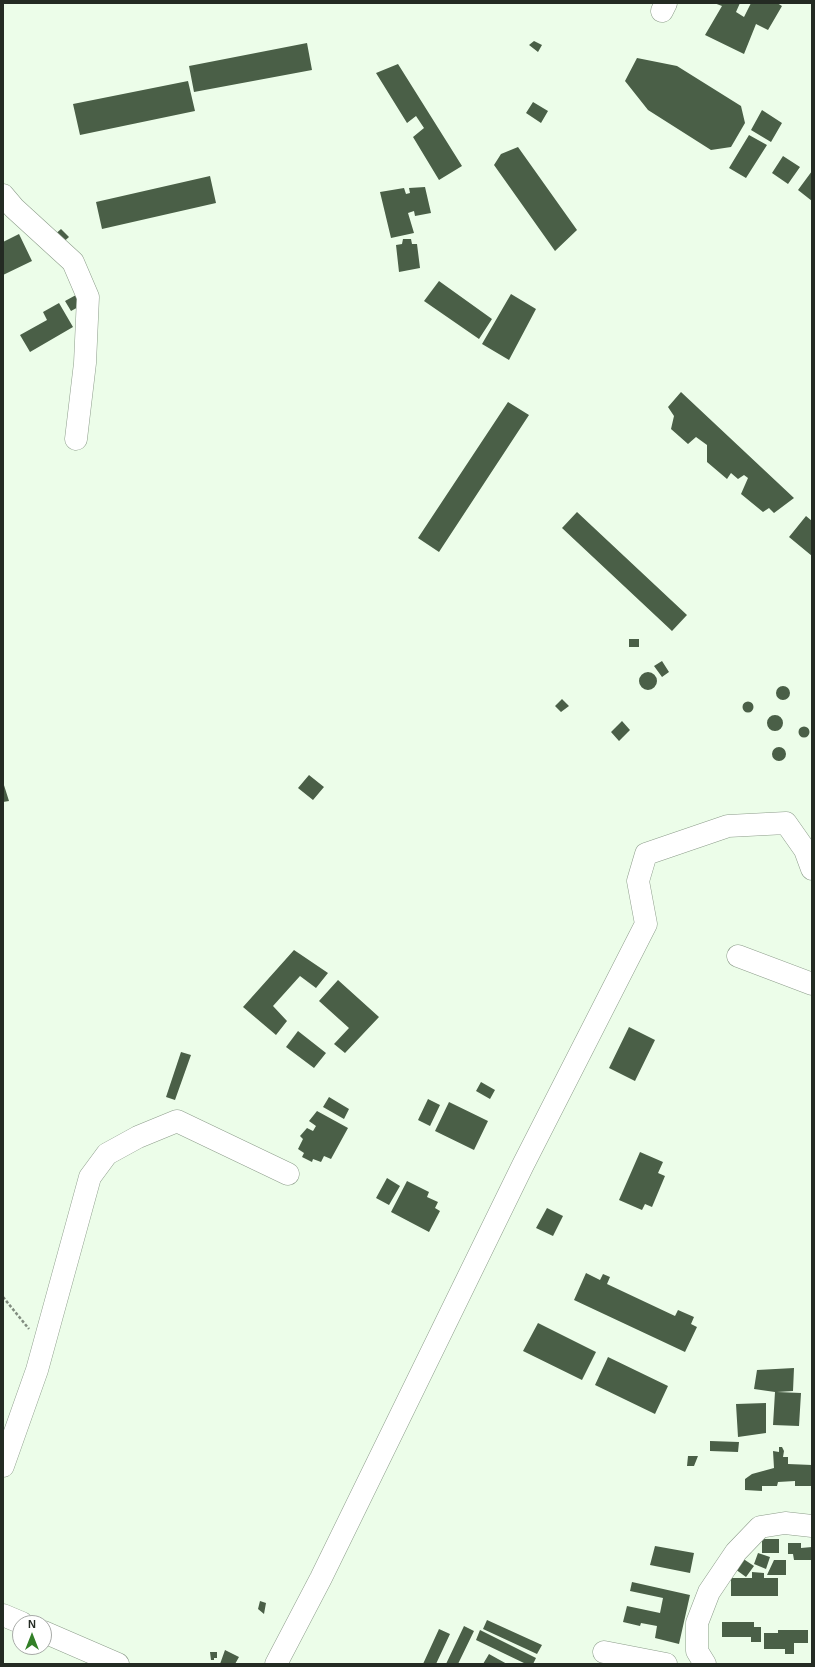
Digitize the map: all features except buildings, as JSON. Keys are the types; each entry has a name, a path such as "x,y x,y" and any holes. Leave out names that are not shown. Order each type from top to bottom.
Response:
{"street":[{"path":"3,195 14,208 73,262 88,297 85,363 76,439"},
{"path":"276,1664 321,1578 523,1165 646,924 638,881 646,854 728,826 786,823 805,850 812,869"},
{"path":"738,956 812,984"},
{"path":"3,1466 37,1370 90,1177 107,1154 138,1137 177,1121 288,1174"},
{"path":"706,1664 697,1651 697,1623 709,1592 736,1552 760,1527 785,1523 812,1526"},
{"path":"52,1635 118,1664"},
{"path":"604,1652 666,1664"}],"path":[{"path":"3,1297 43,1347"}]}
